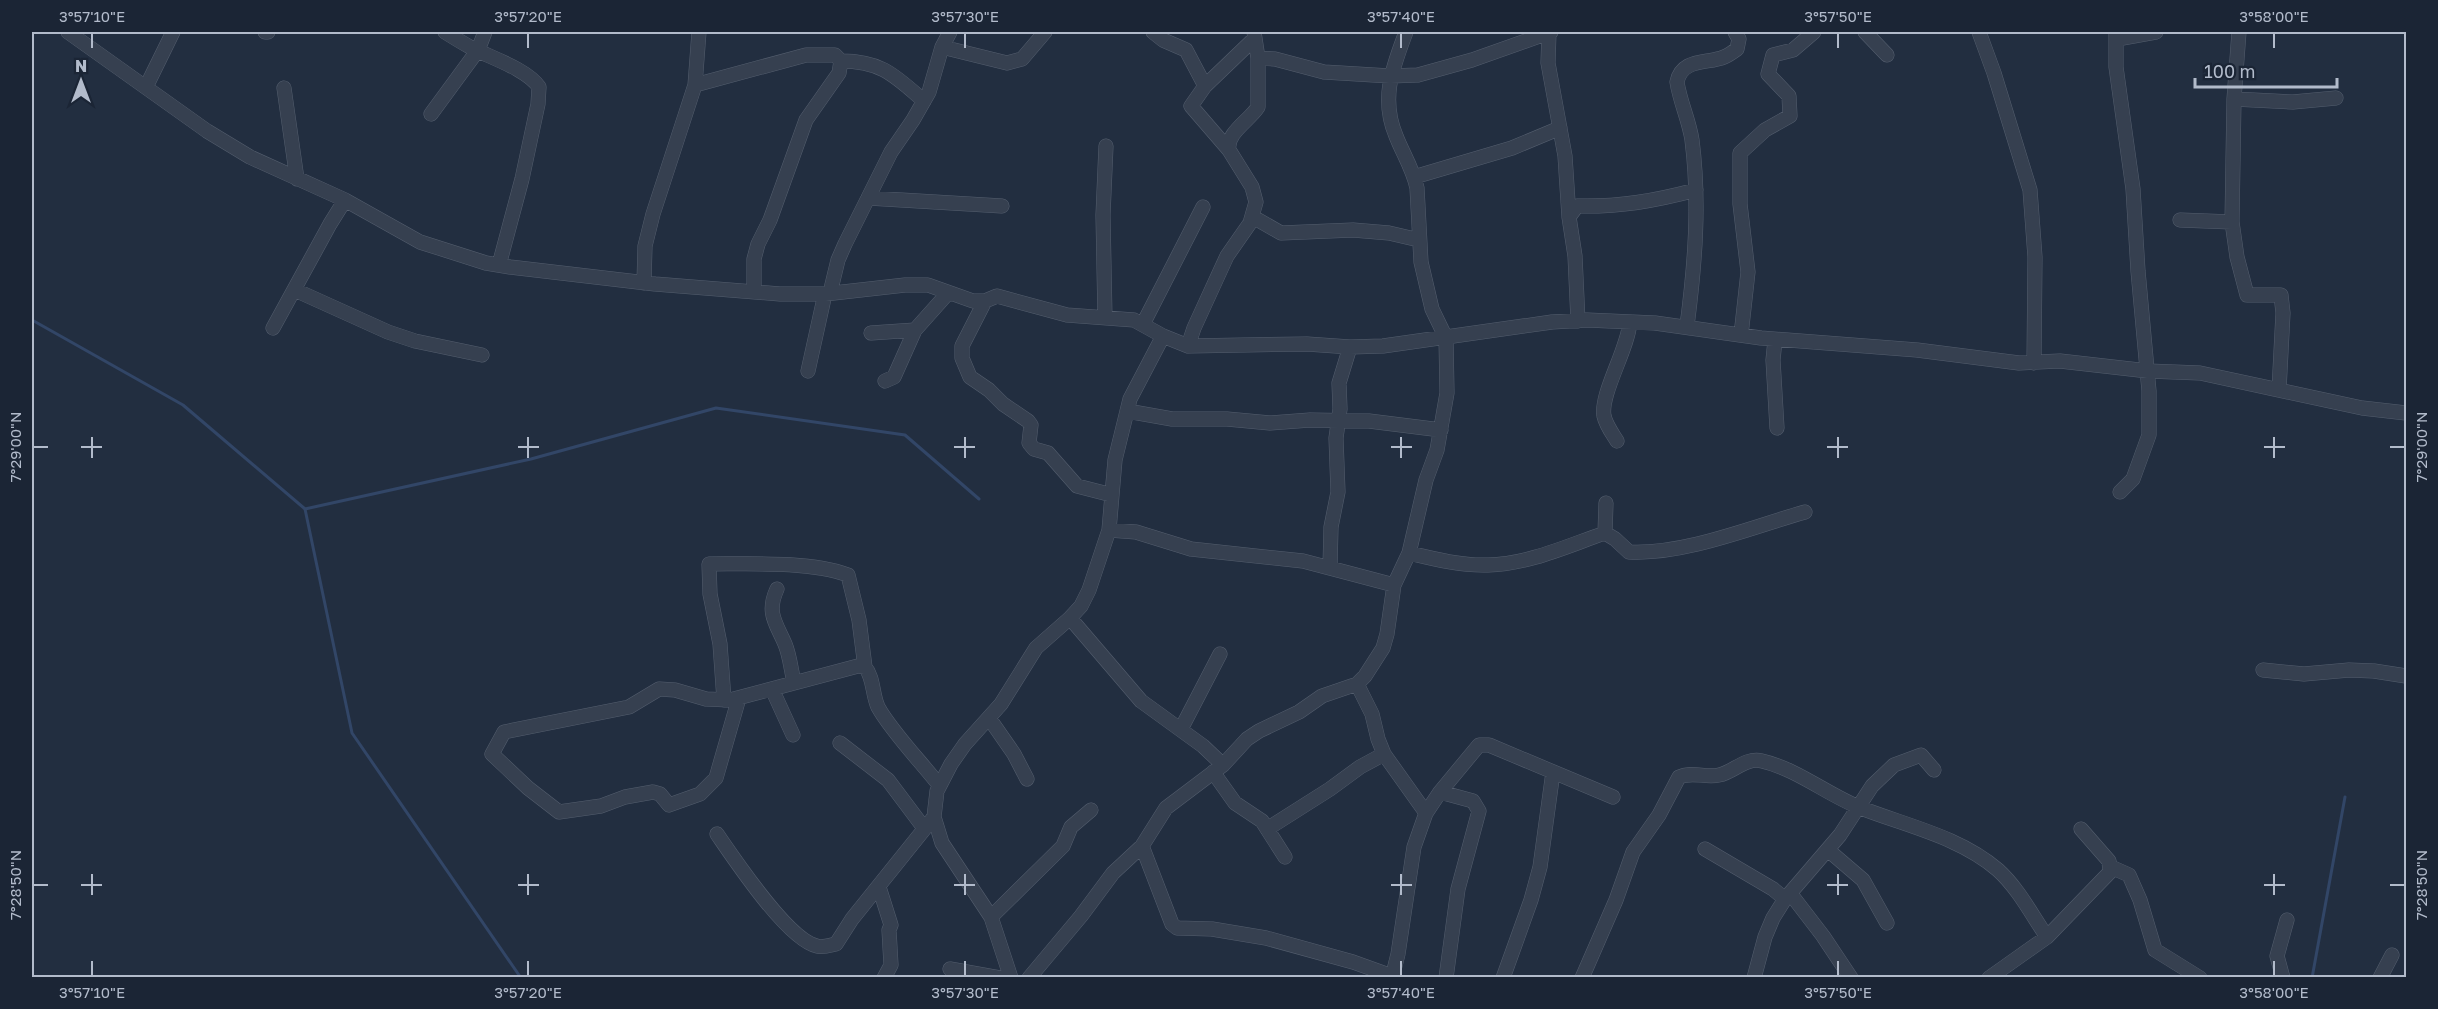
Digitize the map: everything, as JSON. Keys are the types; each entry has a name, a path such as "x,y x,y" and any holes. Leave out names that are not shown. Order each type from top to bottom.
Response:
{"street":[{"path":"68,32 228,145 345,200 420,242 486,263 559,275 754,292 828,294 905,285 928,285 973,301 985,301 997,296 1067,315 1134,320 1163,336 1188,346 1307,344 1350,347 1406,344 1552,322 1630,322 1687,326 1775,340 1917,350 1950,356 2034,363 2060,361 2148,371 2200,373 2362,408 2406,413"},
{"path":"146,87 173,32"},
{"path":"445,32 518,70 539,87 538,105 527,156 499,265"},
{"path":"431,114 478,51 485,32"},
{"path":"644,283 645,246 653,214 695,86 699,32"},
{"path":"808,371 838,260 898,140 914,120 929,92 942,47 950,32"},
{"path":"942,47 1007,63 1022,59 1045,32"},
{"path":"1153,32 1163,40 1186,50 1206,86"},
{"path":"1029,978 1081,916 1113,873 1142,846 1166,808 1218,768 1247,739 1259,731 1299,711 1322,696 1357,684 1365,676 1383,648 1394,585 1409,553 1426,480 1437,450 1447,393 1446,338 1432,309 1421,262 1414,177 1395,134 1388,102 1390,76 1406,32"},
{"path":"1258,58 1275,59 1324,72 1390,76 1418,75 1472,60 1550,32 1548,63 1565,156 1569,217 1575,256 1578,321"},
{"path":"1687,326 1694,266 1696,190 1692,138 1678,92 1678,75 1684,68 1694,63 1725,57 1737,49 1738,39 1735,32"},
{"path":"1741,335 1748,272 1740,204 1740,153 1765,130 1790,116 1789,96 1768,74 1773,55 1793,50 1814,32"},
{"path":"1865,32 1887,55"},
{"path":"1978,32 1994,73 2030,190 2035,257 2034,363"},
{"path":"2120,492 2133,479 2149,435 2148,371 2133,189 2116,67 2117,35 2156,32"},
{"path":"2239,32 2234,99 2232,222 2237,257 2247,295 2281,295 2283,313 2279,390"},
{"path":"1188,346 1227,255 1253,217 1256,195 1229,150 1191,106 1206,86 1254,35"},
{"path":"1229,150 1228,144 1231,137 1257,107 1258,58 1254,35"},
{"path":"695,86 806,55 835,55 841,61 863,61 889,72 924,101"},
{"path":"754,292 754,259 758,244 770,220 806,120 838,73 841,61"},
{"path":"284,88 297,178"},
{"path":"2234,99 2293,102 2336,98"},
{"path":"1414,177 1512,148 1560,128"},
{"path":"1105,318 1103,215 1106,146"},
{"path":"1569,217 1577,206 1613,207 1655,201 1696,190"},
{"path":"868,198 1002,206"},
{"path":"273,328 345,200"},
{"path":"1143,324 1203,207"},
{"path":"1253,217 1281,233 1353,230 1389,232 1419,240"},
{"path":"2180,220 2232,222"},
{"path":"295,290 388,332 415,341 482,355"},
{"path":"885,381 894,377 915,330 948,293"},
{"path":"985,301 962,346 961,353 967,374 1028,421 1031,425 1029,443 1034,449 1048,453 1074,484 1112,495"},
{"path":"1617,441 1608,427 1603,410 1628,337 1630,322"},
{"path":"871,333 915,330"},
{"path":"1011,978 991,917 942,843 934,817 934,803 939,785 965,744 1001,704 1036,648 1081,606 1089,590 1109,530 1115,460 1130,399 1163,336"},
{"path":"1775,340 1773,360 1777,428"},
{"path":"1330,567 1332,518 1338,492 1336,438 1339,420 1340,375 1350,347"},
{"path":"1127,411 1172,419 1227,419 1270,423 1369,421 1441,430"},
{"path":"1605,533 1606,503"},
{"path":"1605,533 1629,552 1650,553 1696,544 1805,512"},
{"path":"1109,530 1137,532 1191,549 1294,560 1330,567 1394,585"},
{"path":"1409,553 1474,565 1503,564 1559,551 1605,533"},
{"path":"724,700 720,644 710,594 709,564 767,564 835,571 848,575 859,620 865,667 869,672 879,708 939,785"},
{"path":"777,589 772,606 774,623 786,646 794,682"},
{"path":"1070,618 1141,701 1180,729 1218,768 1235,803 1262,821 1285,857"},
{"path":"1180,729 1220,654"},
{"path":"739,698 716,778 700,795 669,805 660,794 653,792 625,797 601,806 559,812 528,788 492,754 504,732 629,707 659,689 675,690 706,699 724,700 858,666 865,667"},
{"path":"2264,670 2304,674 2366,671 2406,676"},
{"path":"1357,684 1372,714 1384,754 1426,813"},
{"path":"772,689 793,735"},
{"path":"989,718 1014,754 1027,779"},
{"path":"840,743 888,780 924,828"},
{"path":"1142,846 1172,924 1177,928 1212,929 1266,938 1335,957 1392,977 1398,954 1414,847 1426,813 1475,748 1483,744 1613,797"},
{"path":"1267,829 1360,767 1384,754"},
{"path":"1754,978 1765,937 1773,918 1788,896 1828,850 1872,786 1893,765 1921,755 1934,770"},
{"path":"1582,978 1616,900 1633,852 1659,815 1678,777 1687,774 1717,776 1746,762 1763,761 1822,787 1859,808 1920,828 1982,858 2008,880 2047,937"},
{"path":"1503,978 1540,867 1553,772"},
{"path":"1440,792 1473,801 1479,811 1458,889 1446,978"},
{"path":"991,917 1063,846 1071,827 1091,810"},
{"path":"717,834 753,886 796,933 817,946 836,944 852,919 934,817"},
{"path":"1989,978 2047,937 2107,877 2111,867 2109,861 2081,830"},
{"path":"1705,849 1788,896 1823,936 1851,978"},
{"path":"1828,850 1863,880 1887,923"},
{"path":"2111,867 2129,875 2140,900 2155,950 2199,978"},
{"path":"879,887 891,925 889,930 891,965 884,978"},
{"path":"2283,978 2277,956 2287,920"},
{"path":"2380,978 2392,955"},
{"path":"950,969 1000,978"}],"waterway":[{"path":"32,320 183,405 305,509 352,733 521,978"},
{"path":"305,509 531,459 716,408 905,435 979,499"},
{"path":"2312,978 2345,797"}]}
